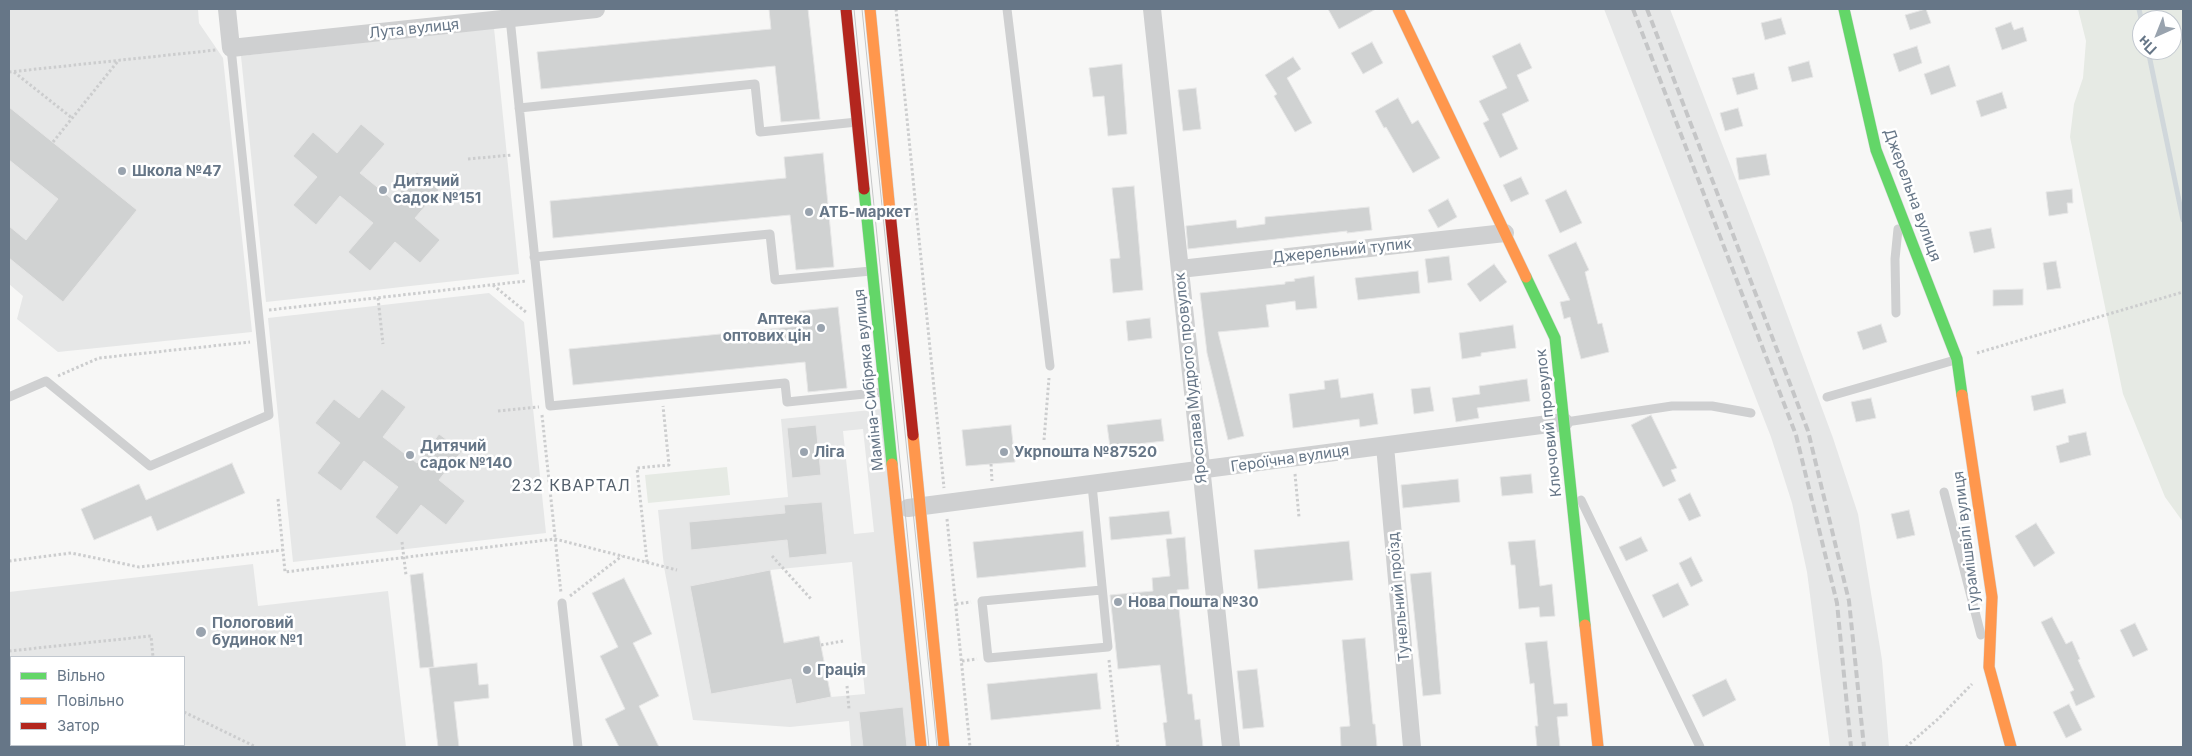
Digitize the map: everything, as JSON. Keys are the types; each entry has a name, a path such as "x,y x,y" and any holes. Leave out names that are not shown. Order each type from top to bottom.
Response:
{"street":[{"path":"227,9 231,48"},
{"name":"Лута вулиця","path":"231,48 596,9"},
{"name":"Маміна-Сибіряка вулиця","path":"846,9 869,121 897,391 920,508 944,747"},
{"name":"Маміна-Сибіряка вулиця","path":"870,9 869,121 897,391 897,510 921,747"},
{"name":"Ярослава Мудрого провулок","path":"1152,9 1230,747"},
{"name":"Ключовий провулок","path":"1398,9 1555,338 1598,747"},
{"name":"Джерельна вулиця","path":"1844,9 1876,150 1957,359"},
{"name":"Джерельний тупик","path":"1180,269 1505,233"},
{"name":"Гурамішвілі вулиця","path":"1957,359 1992,597 1989,667 2011,747"},
{"name":"Героїчна вулиця","path":"897,510 1564,422"},
{"name":"Тунельний проїзд","path":"1386,446 1412,747"}],"lane":[{"path":"1007,9 1050,366"},
{"path":"510,18 550,406 785,383 787,402 897,391"},
{"path":"9,397 46,381 150,466 269,414 231,48"},
{"path":"519,108 755,84 760,132 869,121"},
{"path":"1896,313 1895,259 1900,212"},
{"path":"534,257 770,234 775,280 884,269"},
{"path":"1827,397 1957,359"},
{"path":"1564,422 1672,406 1712,406 1751,413"},
{"path":"1570,476 1700,747"},
{"path":"1092,485 1108,646 988,658 982,601 1102,590"},
{"path":"1944,492 1989,667"},
{"path":"562,603 578,747"}],"path":[{"path":"896,9 970,747"},
{"path":"9,72 231,48"},
{"path":"53,142 119,60"},
{"path":"14,72 72,118"},
{"path":"468,159 515,154"},
{"path":"258,311 537,280"},
{"path":"492,285 541,325"},
{"path":"1994,348 2183,292"},
{"path":"378,298 383,344"},
{"path":"46,381 99,358 261,341"},
{"path":"1044,440 1050,366"},
{"path":"647,562 637,468 669,465 662,395"},
{"path":"498,411 541,407"},
{"path":"1294,458 1299,517"},
{"path":"278,498 285,572 555,539 677,570"},
{"path":"555,539 562,603"},
{"path":"402,542 406,576"},
{"path":"9,561 71,553 139,567 283,550"},
{"path":"562,603 622,556"},
{"path":"772,556 811,599"},
{"path":"9,651 151,636 153,656"},
{"path":"821,646 843,641"},
{"path":"1108,646 1118,747"},
{"path":"1906,747 1938,719 1989,667"},
{"path":"847,686 849,708"},
{"path":"185,712 256,747"}],"shaded area":[{"name":"Школа №47","path":"9,9 198,9 199,23 223,58 252,332 58,352 17,319 23,296 9,284"},
{"path":"1604,9 1670,9 1767,260 1833,438 1858,514 1882,660 1889,747 1830,747 1807,572 1792,503 1771,437"},
{"path":"2078,9 2183,9 2183,522 2165,497 2123,394 2070,137 2074,104 2083,78 2086,41"},
{"name":"Дитячий садок №151","path":"494,28 519,274 266,302 241,56"},
{"name":"Дитячий садок №140","path":"489,293 524,322 546,533 293,562 268,318"},
{"path":"881,409 915,747 851,747 849,721 790,727 693,720 664,567 658,510 788,497 781,419","holes":["863,429 874,532 854,534 843,431","852,562 865,694 831,697 819,636 784,642 770,570"]},
{"path":"727,467 730,495 648,503 645,475"},
{"name":"Пологовий будинок №1","path":"253,564 258,606 388,591 406,747 9,747 9,592"}],"building":[{"path":"769,9 808,9 820,119 781,122 775,66 541,89 537,52 771,29"},
{"path":"1328,9 1376,9 1339,29"},
{"path":"1926,9 1931,23 1910,30 1905,15"},
{"path":"1781,18 1786,34 1765,40 1761,23"},
{"path":"2011,22 2014,30 2023,27 2027,41 2002,50 1995,28"},
{"path":"1372,42 1383,63 1363,74 1351,53"},
{"path":"1520,43 1532,68 1517,75 1529,101 1502,114 1518,149 1500,158 1483,123 1489,120 1479,101 1507,88 1492,56"},
{"path":"1917,46 1922,63 1899,72 1893,54"},
{"path":"1293,57 1301,69 1287,78 1312,123 1295,132 1274,96 1277,94 1265,75"},
{"path":"1809,61 1813,77 1792,82 1788,67"},
{"path":"1122,64 1127,134 1108,136 1104,96 1093,97 1089,68"},
{"path":"1949,65 1956,86 1931,95 1924,74"},
{"path":"1754,73 1758,89 1737,95 1732,78"},
{"path":"1196,88 1201,129 1183,131 1178,90"},
{"path":"2002,92 2007,108 1981,117 1976,101"},
{"path":"1398,98 1412,124 1418,120 1440,158 1413,173 1375,111"},
{"path":"9,107 137,210 63,302 9,258 9,226 26,240 58,199 9,160"},
{"path":"1738,108 1743,126 1725,131 1720,113"},
{"path":"361,124 385,144 360,173 393,200 417,172 439,190 415,218 440,240 420,263 395,242 370,271 348,252 373,223 340,196 316,225 293,205 317,177 293,156 313,132 337,153"},
{"path":"823,153 834,267 796,270 790,215 553,238 550,201 786,178 784,157"},
{"path":"1766,154 1770,175 1739,180 1736,158"},
{"path":"1521,177 1529,194 1511,202 1503,185"},
{"path":"1134,186 1143,290 1113,293 1110,259 1120,258 1112,188"},
{"path":"2072,189 2073,203 2067,203 2068,213 2049,216 2046,192"},
{"path":"1566,190 1582,223 1560,233 1545,200"},
{"path":"1448,199 1457,217 1438,228 1428,210"},
{"path":"1369,207 1372,230 1347,233 1347,231 1188,249 1186,226 1236,220 1237,228 1265,224 1265,217"},
{"path":"1991,228 1995,248 1974,253 1969,232"},
{"path":"1576,242 1589,270 1585,272 1598,324 1602,323 1609,352 1581,359 1570,317 1564,319 1560,302 1570,300 1548,255"},
{"path":"1449,256 1452,280 1428,283 1425,259"},
{"path":"2056,261 2061,288 2047,290 2043,263"},
{"path":"1494,264 1507,282 1480,302 1467,284"},
{"path":"1418,271 1420,293 1358,300 1355,278"},
{"path":"1314,276 1317,308 1296,310 1295,301 1266,305 1269,327 1218,332 1244,436 1228,440 1207,353 1200,293 1285,284 1285,282 1295,281 1294,279"},
{"path":"2023,289 2023,305 1993,306 1993,290"},
{"path":"838,307 847,388 808,392 805,362 573,385 569,349 801,326 799,311"},
{"path":"1150,318 1152,338 1128,341 1126,321"},
{"path":"1881,324 1887,342 1863,350 1857,332"},
{"path":"1513,325 1516,348 1481,353 1481,356 1462,359 1459,333"},
{"path":"1338,379 1341,398 1373,393 1378,424 1360,427 1359,419 1293,428 1289,394 1325,389 1324,381"},
{"path":"1527,379 1530,401 1477,408 1479,418 1456,422 1452,398 1480,394 1479,386"},
{"path":"1430,387 1434,411 1414,414 1411,389"},
{"path":"382,389 406,407 383,437 417,463 439,434 462,451 439,480 465,501 446,525 421,505 397,535 375,517 398,487 364,461 341,491 317,473 340,443 315,423 334,399 359,418"},
{"path":"2063,389 2066,403 2034,411 2031,396"},
{"path":"1871,398 1876,418 1856,422 1851,402"},
{"path":"1651,415 1677,468 1671,470 1676,481 1663,487 1631,425"},
{"path":"1161,419 1164,441 1110,447 1107,425"},
{"path":"816,425 821,475 792,478 787,428"},
{"path":"1011,425 1015,462 966,466 962,430"},
{"path":"2086,432 2091,455 2060,463 2056,446 2069,442 2068,436"},
{"path":"232,463 245,493 157,531 151,516 94,540 81,509 139,484 146,500"},
{"path":"1531,474 1533,493 1502,496 1500,477"},
{"path":"1458,479 1460,502 1403,508 1401,485"},
{"path":"1690,493 1701,516 1689,521 1678,499"},
{"path":"822,502 827,554 789,558 787,540 691,550 689,522 785,513 784,505"},
{"path":"1909,510 1915,535 1897,539 1891,514"},
{"path":"1169,511 1172,534 1111,540 1109,517"},
{"path":"2036,523 2055,553 2034,567 2015,536"},
{"path":"1083,531 1086,567 977,578 973,542"},
{"path":"1185,537 1189,589 1177,590 1188,694 1192,694 1195,720 1200,719 1203,747 1166,747 1163,723 1167,722 1160,665 1118,669 1110,595 1153,591 1152,578 1170,576 1166,539"},
{"path":"1641,537 1648,551 1626,561 1619,547"},
{"path":"1535,540 1540,586 1552,584 1555,616 1540,617 1539,607 1519,609 1515,565 1511,565 1508,542"},
{"path":"1349,541 1353,580 1258,589 1254,550"},
{"path":"1691,557 1703,581 1691,587 1679,563"},
{"path":"770,570 784,643 819,636 831,697 796,704 791,679 711,694 690,586"},
{"path":"1431,572 1441,694 1423,696 1410,574"},
{"path":"423,573 434,667 420,668 410,575"},
{"path":"624,578 652,634 633,643 659,696 639,706 659,747 619,747 605,719 625,709 600,656 618,647 592,593"},
{"path":"1678,583 1689,605 1663,618 1652,595"},
{"path":"2052,617 2066,644 2072,641 2080,659 2078,660 2095,697 2076,706 2070,692 2074,690 2041,622"},
{"path":"2135,623 2148,650 2133,657 2120,630"},
{"path":"1365,638 1377,747 1341,747 1340,727 1350,726 1342,640"},
{"path":"1547,641 1554,704 1567,703 1568,716 1557,717 1560,747 1537,747 1535,726 1538,726 1534,683 1530,684 1525,643"},
{"path":"477,663 479,685 488,684 489,698 454,702 459,747 438,747 429,668"},
{"path":"1257,669 1264,727 1243,729 1237,671"},
{"path":"1097,673 1101,709 991,720 987,684"},
{"path":"1726,679 1736,700 1703,717 1692,695"},
{"path":"2069,704 2082,730 2066,738 2053,712"},
{"path":"903,707 907,747 863,747 859,712"}],"waterway":[{"path":"2150,60 2183,220"}],"tram line":[{"path":"854,9 929,747"},
{"path":"862,9 937,747"}],"railway":[{"path":"1633,9 1796,435 1837,603 1851,747"},
{"path":"1647,9 1808,431 1849,601 1864,747"}],"traffic: fast":[{"path":"1844,9 1876,150 1957,359 1962,395"},
{"path":"864,189 892,464"},
{"path":"1526,277 1555,338 1585,625"}],"traffic: slow":[{"path":"870,9 890,212"},
{"path":"1398,9 1526,277"},
{"path":"1962,395 1992,597 1989,667 2011,747"},
{"path":"913,435 944,747"},
{"path":"892,464 921,747"},
{"path":"1585,625 1598,747"}],"traffic: jam":[{"path":"846,9 864,189"},
{"path":"890,212 913,435"}],"place":[{"name":"Школа №47","path":"122,171"},
{"name":"Дитячий садок №151","path":"383,190"},
{"name":"АТБ-маркет","path":"809,212"},
{"name":"Аптека оптових цін","path":"821,328"},
{"name":"Ліга","path":"804,452"},
{"name":"Укрпошта №87520","path":"1004,452"},
{"name":"Дитячий садок №140","path":"410,455"},
{"name":"Нова Пошта №30","path":"1118,602"},
{"name":"Пологовий будинок №1","path":"201,632"},
{"name":"Грація","path":"807,670"}],"district":[{"name":"232 КВАРТАЛ","path":"571,486"}]}
